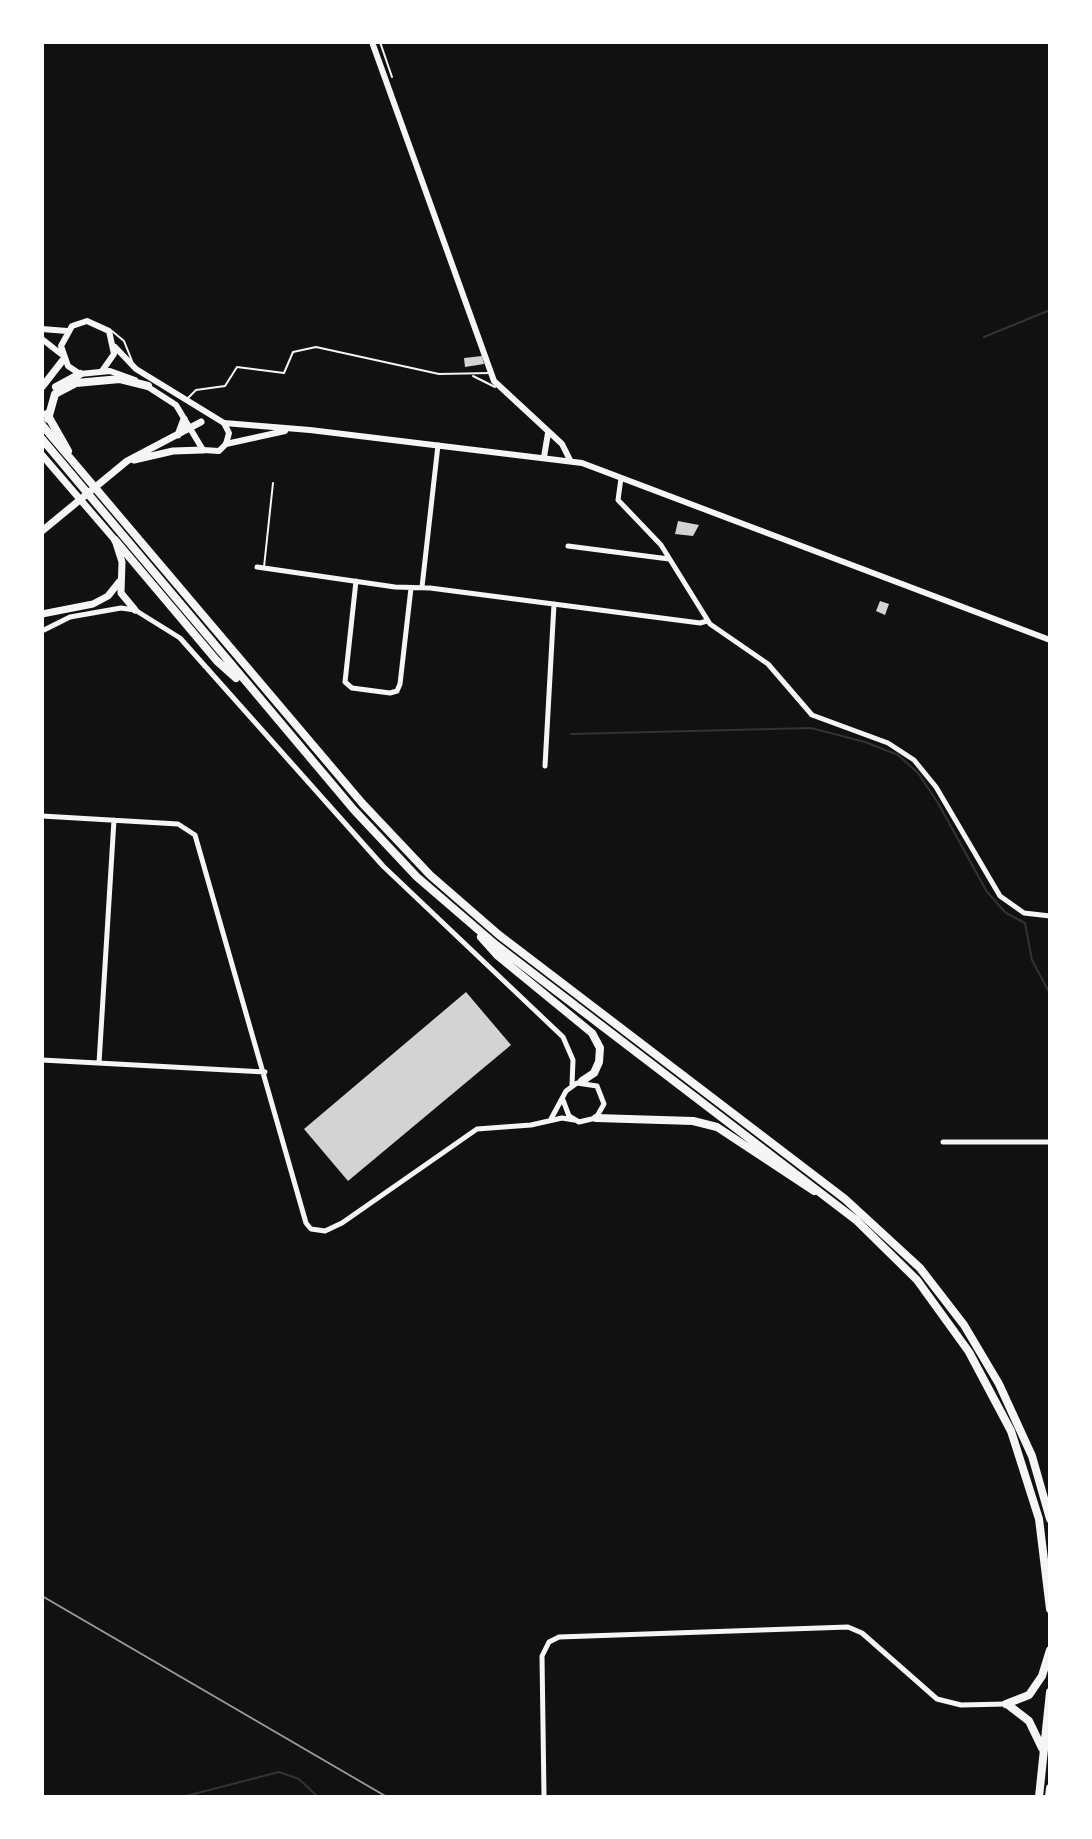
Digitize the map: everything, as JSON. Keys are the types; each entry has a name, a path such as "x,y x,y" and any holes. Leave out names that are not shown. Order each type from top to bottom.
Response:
{"highway":[{"path":"80,374 64,381 51,394 45,422 71,459 362,803 430,875 499,935 845,1199 920,1268 964,1325 999,1384 1032,1456 1050,1519"},
{"path":"45,422 55,394 76,383 120,379 148,386"},
{"path":"42,439 377,835 473,927 498,956 592,1033 600,1048 599,1062 594,1073 582,1081"},
{"path":"115,540 217,661 247,684"},
{"path":"473,927 827,1197 877,1238 917,1280 951,1324 998,1402 1032,1488 1043,1544 1050,1609"},
{"path":"596,1118 693,1121 717,1127 794,1181 827,1197"},
{"path":"1006,1704 1029,1695 1042,1676 1050,1650"},
{"path":"1039,1797 1050,1692"},
{"path":"1006,1704 1029,1721 1043,1755"},
{"path":"1049,1797 1050,1788"}],"main road":[{"path":"42,387 62,357"},
{"path":"178,435 184,419"},
{"path":"42,531 109,474 201,422"},
{"path":"118,468 164,453 203,450"},
{"path":"42,455 115,540 122,556 121,593 135,610"},
{"path":"42,518 64,510"},
{"path":"42,614 102,600 121,579"}],"street":[{"path":"372,42 458,291 490,373 497,386 566,449 570,460"},
{"path":"42,329 67,331 83,322 103,326 115,347 136,369 224,423 570,460 1050,640"},
{"path":"62,357 67,331"},
{"path":"42,339 80,374 117,372 172,401 203,450 214,452 226,444 296,429"},
{"path":"102,371 112,361 115,347"},
{"path":"195,440 195,431 201,422 212,418"},
{"path":"224,423 229,433 226,444"},
{"path":"544,457 546,430"},
{"path":"422,587 438,445"},
{"path":"621,478 618,500 661,545 707,621 768,664 814,716 905,753 936,787 1000,896 1024,913 1050,916"},
{"path":"568,546 670,559"},
{"path":"260,567 700,623 707,621"},
{"path":"356,581 345,682 352,688 390,693 397,691 400,684 411,588"},
{"path":"545,766 554,604"},
{"path":"42,631 60,620 91,611 135,610 180,638 383,866 563,1037 573,1060 572,1085 550,1119"},
{"path":"42,816 178,824 189,829 198,842 306,1223 319,1232 342,1223 468,1133 488,1127 531,1125 550,1119 585,1122 596,1118 604,1104 603,1094 593,1083 582,1081 572,1085"},
{"path":"99,1063 114,820"},
{"path":"42,1060 265,1072"},
{"path":"563,1100 566,1111 574,1120"},
{"path":"943,1142 1050,1142"},
{"path":"544,1796 542,1656 549,1642 559,1637 848,1627 862,1633 937,1699 961,1705 1006,1704"}],"lane":[{"path":"103,326 121,337 136,369"},
{"path":"186,400 196,390 225,386 237,367 284,373 293,352 316,347 439,374 490,373"},
{"path":"468,375 497,386"},
{"path":"260,567 273,483"}],"building":[{"path":"482,356 484,364 465,367 464,358"},
{"path":"678,521 699,525 693,536 675,534"},
{"path":"880,601 889,604 885,615 876,611"},
{"path":"466,992 511,1045 348,1181 304,1129"}],"waterway":[{"path":"984,337 1050,310"},
{"path":"571,734 811,728 865,742 898,755 918,773 938,803 987,892 1006,913 1025,923 1032,960 1050,994"},
{"path":"182,1797 279,1772 299,1779 318,1797"},
{"path":"42,1796 60,1797"}],"railway":[{"path":"42,1596 387,1797"}]}
